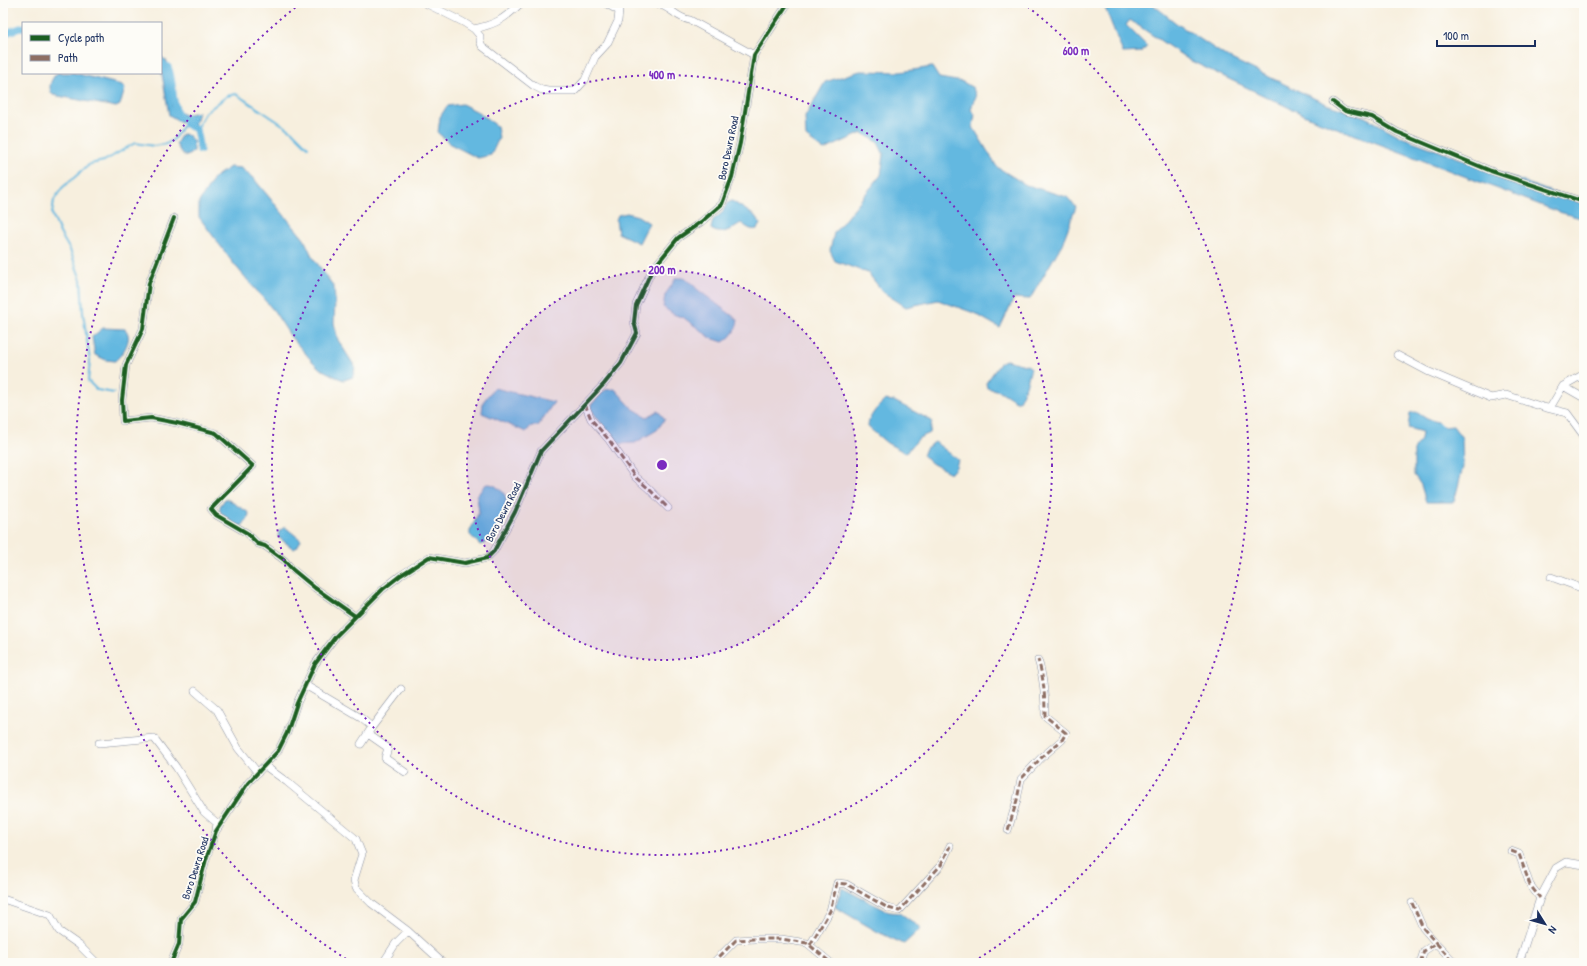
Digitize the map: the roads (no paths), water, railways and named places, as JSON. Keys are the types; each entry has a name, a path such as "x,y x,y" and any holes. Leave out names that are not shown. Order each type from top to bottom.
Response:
{"street":[{"path":"425,3 474,29 480,36 482,46 534,86 548,92 575,91 585,80 595,57 607,44 618,21 619,11 605,3"},
{"path":"474,29 488,26 506,17 521,3"},
{"path":"655,3 661,4 684,20 690,20 754,55"},
{"name":"Boro Dewra Road","path":"171,963 179,944 181,919 195,902 206,859 216,831 248,783 278,751 287,733 297,703 315,664 336,636 383,589 400,575 429,557 464,563 487,558 494,551 515,512 541,451 604,384 621,363 637,333 634,322 636,305 652,270 678,238 701,222 722,204 732,177 740,143 754,55 788,3"},
{"path":"1333,102 1345,111 1372,117 1397,132 1491,171 1584,202"},
{"path":"174,218 149,283 143,329 126,365 122,400 123,421 151,418 177,423 216,434 233,447 253,466 211,510 216,515 247,533 258,544 265,546 284,560 292,569 315,588 355,616"},
{"path":"1397,355 1454,383 1491,398 1506,395 1567,413 1584,436"},
{"path":"1550,408 1563,386 1584,374"},
{"path":"1563,386 1584,398"},
{"path":"585,404 591,419 609,440 635,477 668,508"},
{"path":"1551,577 1584,589"},
{"path":"1008,830 1017,800 1021,779 1041,758 1062,740 1066,733 1045,716 1045,697 1042,670 1038,660"},
{"path":"305,685 361,718 370,731 388,748 386,758 405,772"},
{"path":"361,744 401,689"},
{"path":"195,691 217,710 238,748 258,772"},
{"path":"99,743 154,738 176,767 204,812 217,823 216,831"},
{"path":"265,766 356,839 362,854 354,880 356,888 371,903 408,931 443,963"},
{"path":"810,945 830,910 837,884 846,884 888,908 900,911 941,864 950,846"},
{"path":"1511,851 1519,854 1530,885 1540,898"},
{"path":"1519,963 1540,898 1556,868 1566,862 1584,865"},
{"path":"3,899 50,916 59,931 78,945 93,962"},
{"path":"1412,903 1423,928 1455,963"},
{"path":"382,963 396,943 408,931"},
{"path":"713,963 736,940 781,939 807,943 831,963"},
{"path":"1420,963 1424,951 1436,943"}],"water":[{"path":"1101,3 1151,3 1176,23 1227,57 1326,104 1365,117 1404,138 1584,204 1584,219 1559,212 1313,119 1189,60 1130,20 1126,25 1147,46 1142,52 1123,53 1106,10"},
{"path":"162,58 167,61 172,107 184,115 198,112 193,129 169,115 162,74"},
{"path":"932,67 939,78 963,82 973,88 976,97 971,110 975,114 973,127 997,167 1026,185 1067,197 1076,207 1062,244 1030,299 1014,298 1000,328 974,313 938,300 906,307 883,292 868,273 835,261 830,251 834,233 881,175 884,155 878,142 862,133 824,150 806,137 805,117 825,82 860,71 900,72"},
{"path":"56,74 78,74 122,85 125,89 120,105 116,107 53,95 50,89 50,84"},
{"path":"462,104 478,112 497,126 499,138 491,155 478,158 452,145 438,133 440,117 447,106"},
{"path":"182,134 188,135 193,141 194,151 187,156 182,154 176,144"},
{"path":"230,167 241,168 254,179 304,239 312,256 334,287 334,323 338,340 355,367 353,377 344,380 336,377 319,368 313,362 291,337 274,311 233,263 199,217 199,202 215,177"},
{"path":"732,201 755,216 760,224 757,229 750,229 741,223 723,232 711,229 713,220 722,213 727,203"},
{"path":"627,213 638,216 649,223 639,243 618,233 616,220 618,215"},
{"path":"676,278 683,278 692,283 697,289 738,320 735,330 729,338 723,342 711,338 684,318 673,314 663,307 665,295"},
{"path":"103,328 125,329 127,333 128,341 126,346 115,361 106,360 95,355 92,337"},
{"path":"1006,360 1029,366 1031,368 1026,386 1019,401 1016,401 1000,391 987,388 986,383 1001,362"},
{"path":"494,388 554,402 538,426 531,426 526,432 482,413 483,402"},
{"path":"615,389 632,408 647,417 658,411 665,419 657,430 635,443 617,444 589,407 605,390"},
{"path":"885,400 894,401 932,421 930,433 919,438 906,453 887,443 868,427 868,423 872,415"},
{"path":"1416,412 1427,419 1438,422 1443,427 1453,426 1462,438 1463,467 1454,502 1426,502 1421,485 1414,475 1414,448 1421,440 1422,432 1408,428 1410,413"},
{"path":"935,442 958,460 956,467 951,473 933,464 923,456 926,448"},
{"path":"487,484 495,485 502,491 506,498 506,503 502,517 494,532 489,539 480,545 470,535 470,531 479,512 477,496"},
{"path":"225,499 249,513 248,518 242,526 234,524 220,512 220,506"},
{"path":"285,527 301,540 294,549 278,537 279,531"},
{"path":"842,888 889,912 900,913 921,928 904,944 878,932 835,907"}],"waterway":[{"path":"3,34 22,27"},
{"path":"162,64 168,67 170,73 174,104 179,117"},
{"path":"196,129 205,113 227,96 236,94 292,131 308,147"},
{"path":"114,393 97,390 88,381 90,361 83,313 81,280 70,250 60,233 52,214 54,200 62,188 90,164 104,161 135,143 154,146 166,144 173,140 185,123"},
{"path":"186,124 196,129 200,150"}]}
